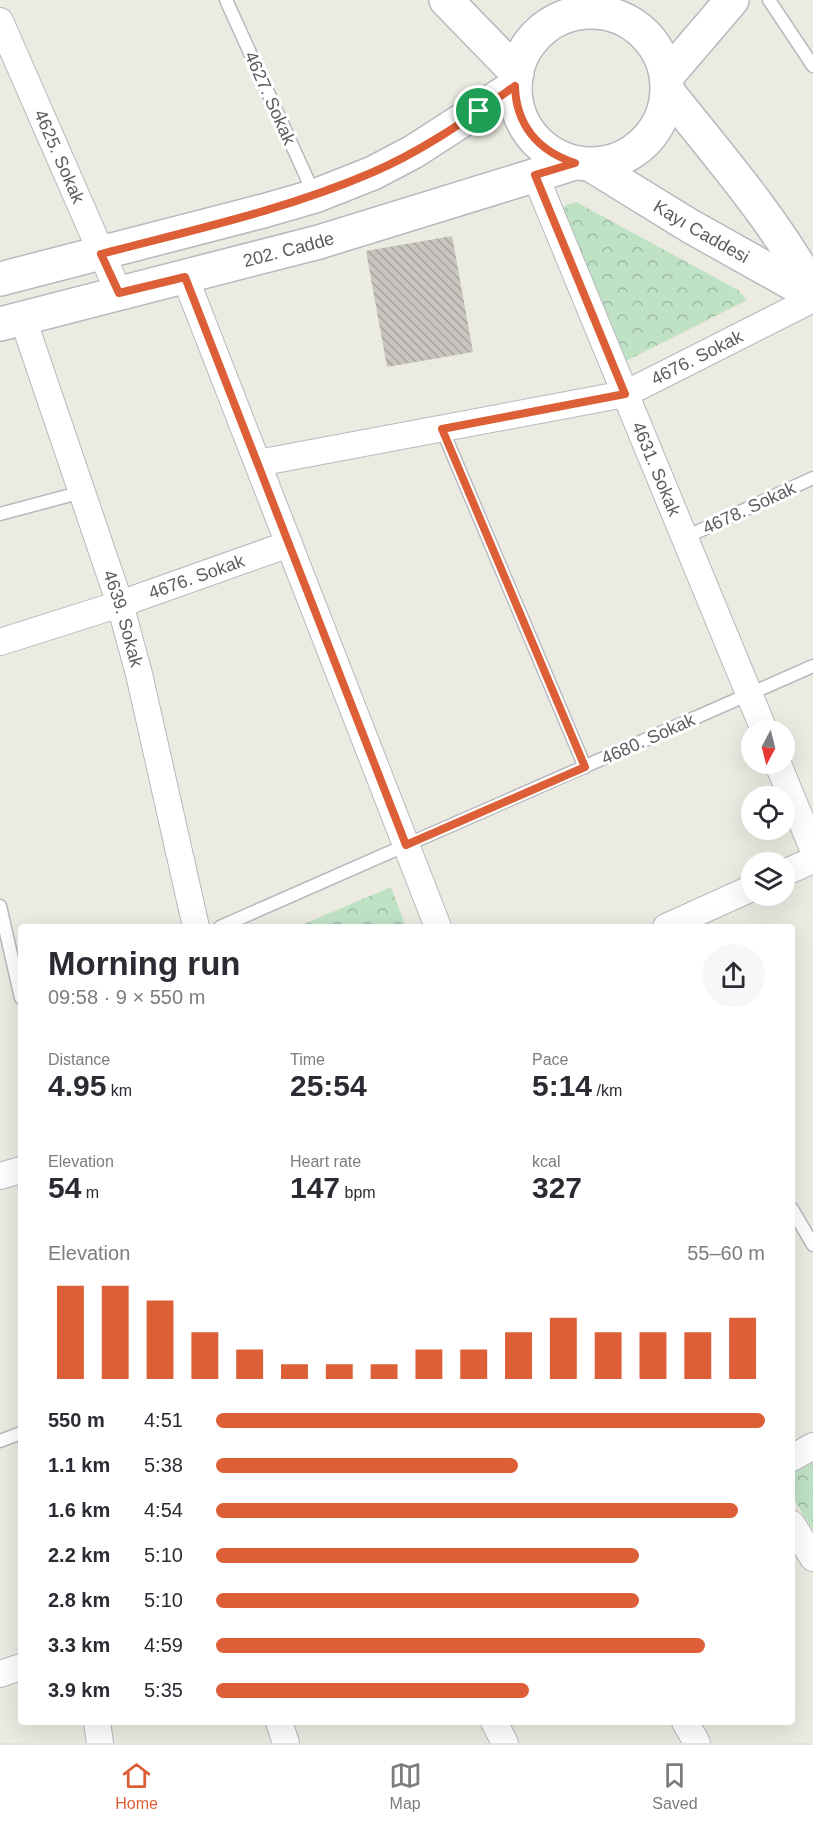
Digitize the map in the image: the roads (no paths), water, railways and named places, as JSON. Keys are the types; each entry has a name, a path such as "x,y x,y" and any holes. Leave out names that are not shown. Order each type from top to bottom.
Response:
{"main road":[{"path":"446,0 516,79"},
{"path":"667,84 732,0"},
{"path":"591,6 631,24 644,34 655,46 662,60 667,84 665,108 659,123 638,148 616,160 583,164 558,158 532,137 517,107 516,79 521,58 529,43 541,31 554,22 591,6"},
{"path":"0,279 315,196 373,172 413,152 516,79"},
{"path":"667,84 770,220 813,290"},
{"name":"202. Cadde","path":"11,321 319,242 535,175 583,164"},
{"name":"Kayı Caddesi","path":"583,164 813,297"}],"street":[{"name":"4625. Sokak","path":"0,21 119,293"},
{"name":"4631. Sokak","path":"535,175 760,720"},
{"path":"185,277 437,924"},
{"name":"4676. Sokak","path":"258,464 625,394 813,297"},
{"name":"4639. Sokak","path":"11,321 82,492 120,604 139,674 195,924"},
{"name":"4676. Sokak","path":"0,642 120,604 289,544"},
{"path":"782,774 813,849"},
{"path":"795,868 813,860"},
{"path":"673,924 741,893"},
{"path":"0,1176 18,1171"},
{"path":"795,1456 813,1446"},
{"path":"795,1529 813,1558"},
{"path":"0,1674 18,1668"},
{"path":"97,1725 100,1743"},
{"path":"280,1725 286,1743"},
{"path":"496,1725 505,1743"},
{"path":"687,1725 697,1743"}],"lane":[{"name":"4627. Sokak","path":"226,0 315,196"},
{"path":"769,0 813,66"},
{"path":"442,429 585,767"},
{"name":"4678. Sokak","path":"684,538 812,482"},
{"path":"0,514 82,492"},
{"name":"4680. Sokak","path":"227,924 813,666"},
{"path":"0,906 18,985"},
{"path":"795,1214 813,1245"},
{"path":"0,1441 18,1434"}]}
